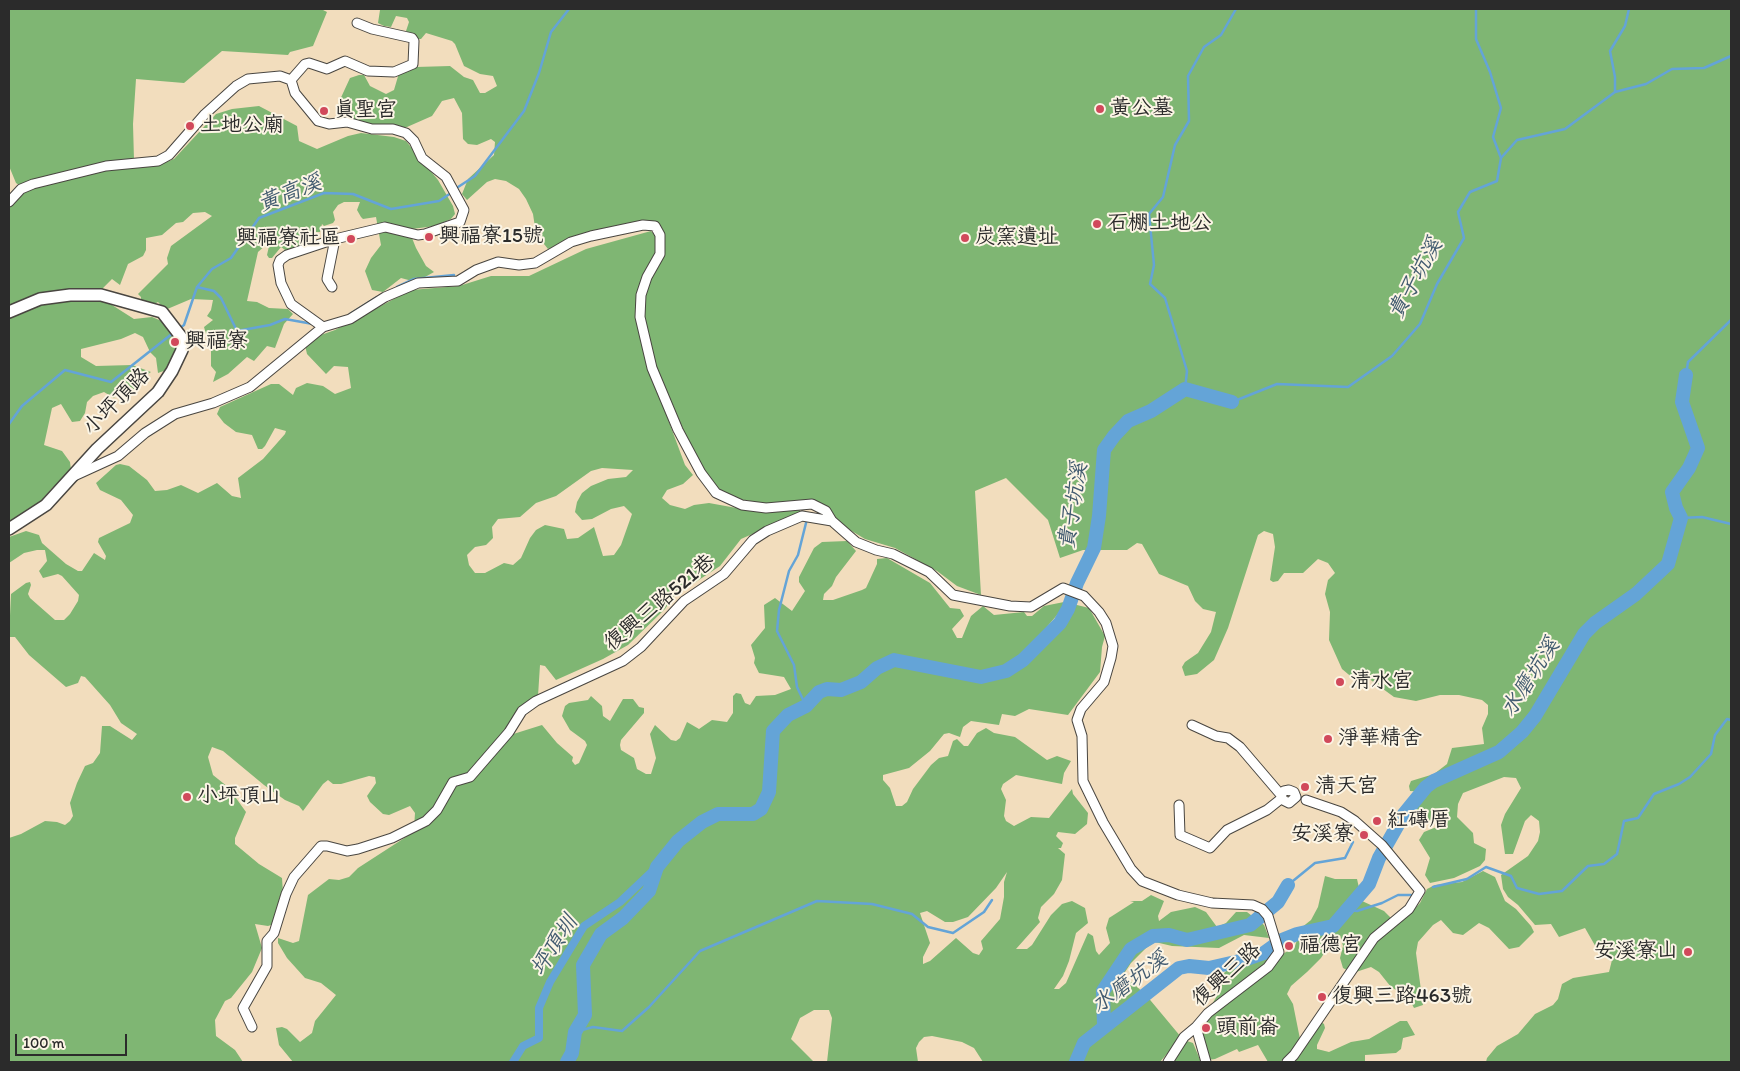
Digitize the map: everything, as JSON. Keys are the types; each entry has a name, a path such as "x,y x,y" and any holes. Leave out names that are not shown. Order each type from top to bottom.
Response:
{"street":[{"path":"291,80 305,64 327,69 345,61 368,71 394,72 413,64 414,41 412,38 372,29 357,22"},
{"path":"9,202 21,189 33,184 106,166 158,161 169,155 205,114 236,86 248,79 280,76 291,80"},
{"path":"291,80 295,93 318,121 329,124 347,122 372,129 406,133 414,141 422,158 446,177 464,210 460,222 425,234 418,235 385,227 335,239 287,255 278,265 281,283 290,304 323,327"},
{"path":"72,477 118,456 144,433 175,414 213,403 250,387 323,327 350,319 385,297 418,283 458,281 476,270 498,262 520,265 535,263 571,242 643,225 655,226 660,235 660,254 647,277 641,295 640,317 652,368 678,430 701,473 716,493 728,500 766,508 812,504 826,511 832,520"},
{"path":"332,287 326,279 335,239"},
{"name":"小坪頂路","path":"9,312 40,300 70,295 101,296 162,312 182,338 182,350 172,372 158,392 97,449 46,505 9,529"},
{"name":"復興三路521巷","path":"252,1027 242,1008 267,966 267,940 274,933 286,894 294,877 321,846 347,851 358,849 392,838 426,821 437,810 453,782 470,777 509,732 522,710 536,701 623,661 641,647 684,602 724,574 754,540 767,531 802,516 832,520"},
{"name":"復興三路","path":"832,520 856,542 893,554 928,572 953,595 1010,606 1031,607 1057,591 1068,589 1091,601 1106,623 1112,646 1104,682 1081,709 1077,720 1082,736 1083,781 1103,822 1127,862 1142,881 1178,894 1212,903 1252,905 1265,912 1277,944 1275,959 1268,967 1208,1013 1196,1027 1184,1036 1168,1062"},
{"path":"1179,804 1180,835 1210,848 1227,830 1267,810 1281,797 1240,747 1228,738 1192,725"},
{"path":"1287,1062 1294,1055 1374,938 1409,910 1420,891 1384,848 1355,821 1341,812 1306,800"},
{"name":"復興三路","path":"1196,1027 1206,1062"}],"green space":[{"path":"9,9 321,9 327,12 313,46 290,52 288,55 222,51 184,83 136,79 133,124 134,160 66,171 19,185 16,183 9,166"},
{"path":"375,9 1731,9 1731,1062 1486,1062 1497,1046 1518,1034 1535,1014 1553,1005 1558,999 1562,984 1573,978 1609,972 1612,960 1597,949 1585,928 1559,937 1551,924 1535,925 1518,905 1508,897 1503,889 1501,875 1528,856 1538,841 1540,832 1539,821 1531,815 1525,821 1513,854 1505,854 1501,825 1505,814 1521,788 1516,778 1504,777 1463,793 1458,804 1457,817 1473,833 1474,843 1486,849 1485,860 1480,866 1454,878 1430,883 1425,875 1430,858 1419,840 1424,832 1439,826 1435,819 1421,823 1413,812 1428,792 1410,791 1409,786 1411,781 1434,774 1447,764 1452,748 1484,744 1482,728 1488,714 1488,705 1482,700 1459,695 1440,695 1416,701 1394,697 1368,678 1354,679 1342,669 1329,640 1330,612 1325,594 1328,580 1335,573 1328,563 1318,559 1303,573 1284,573 1278,581 1273,582 1270,580 1275,547 1273,534 1264,531 1258,535 1228,628 1214,660 1197,674 1185,676 1182,667 1185,662 1198,653 1211,632 1216,612 1203,609 1195,601 1188,586 1159,574 1142,544 1137,543 1127,550 1083,550 1060,558 1048,520 1006,478 975,491 981,595 957,586 937,571 895,548 865,539 840,524 828,510 814,501 773,505 733,498 719,491 700,463 684,431 657,368 643,316 645,293 663,254 657,223 647,221 594,233 548,249 536,234 533,214 519,189 506,181 495,179 487,182 467,200 462,194 468,179 494,155 495,142 491,139 477,145 468,144 463,139 462,113 454,98 442,101 432,116 407,127 386,128 346,119 338,104 350,78 359,75 364,75 370,86 386,94 394,90 399,73 416,67 450,66 464,77 473,80 480,93 485,93 497,86 493,76 480,74 464,66 452,41 426,33 421,39 417,39 406,31 409,22 407,18 396,16 391,27 384,26 378,23 380,10"},
{"path":"259,106 297,126 299,141 317,149 348,136 361,133 394,137 406,141 438,180 453,206 455,214 451,219 435,226 412,229 412,238 416,248 426,266 434,272 416,282 401,278 383,292 372,290 365,271 371,258 381,245 376,217 363,219 357,210 360,202 344,202 338,205 333,212 335,220 333,223 324,226 322,224 320,232 316,232 295,250 288,252 281,247 272,258 269,258 267,255 269,246 267,244 258,252 247,301 257,302 269,308 288,309 293,314 284,324 275,348 267,346 254,361 247,357 228,374 213,382 216,372 211,366 211,351 204,327 213,320 207,316 211,310 213,300 191,299 165,310 158,302 147,308 141,304 141,297 138,294 168,264 167,258 171,246 212,216 205,212 193,213 183,222 176,223 162,235 146,238 146,250 143,256 128,264 120,285 112,279 103,288 103,292 112,305 134,319 152,317 164,322 183,339 169,369 158,373 156,358 150,352 143,337 135,333 121,339 81,349 81,357 96,366 132,365 151,372 145,376 136,391 131,387 120,389 114,398 104,392 93,396 87,402 85,413 80,421 72,422 61,404 52,408 44,445 62,451 70,462 71,470 64,483 53,487 35,508 9,532 9,200 22,192 46,184 107,169 161,164 174,159 216,114 232,109"},
{"path":"651,231 656,236 657,253 648,266 638,295 656,387 685,465 693,475 683,484 667,490 662,498 670,505 685,509 694,505 709,503 742,509 800,509 800,513 741,539 720,566 673,597 665,609 628,645 603,659 556,680 545,666 540,665 538,696 507,736 542,725 557,743 573,757 572,761 575,765 579,763 587,745 585,741 570,730 562,716 565,706 569,703 588,700 591,696 602,706 603,716 610,721 623,699 633,699 639,707 644,708 644,713 621,740 621,750 634,758 637,769 646,774 651,774 656,758 650,734 655,725 671,740 676,741 680,738 687,722 699,729 712,720 727,722 733,713 733,696 736,693 741,694 745,703 750,705 756,696 775,695 791,689 784,677 759,673 754,663 755,658 751,645 765,628 764,605 775,598 792,611 805,591 799,582 799,577 814,548 822,542 847,541 856,551 836,577 832,586 824,594 823,600 833,600 866,588 877,564 877,559 887,558 930,583 950,608 960,609 964,616 952,629 957,638 962,638 971,616 983,606 994,615 1024,612 1027,616 1032,616 1044,606 1069,601 1022,656 1038,645 1073,604 1089,608 1105,636 1100,672 1068,715 1029,709 1015,716 1002,714 999,725 971,721 963,727 960,737 949,733 944,734 930,751 909,768 883,775 883,780 890,788 896,806 902,806 907,802 913,789 931,765 939,758 948,756 953,741 957,739 964,746 968,746 977,733 986,728 994,733 1015,737 1047,760 1057,756 1071,761 1064,773 1062,784 1016,775 1003,784 1001,789 1006,800 1004,816 1006,821 1014,826 1031,817 1049,818 1072,789 1073,794 1088,813 1087,824 1075,834 1058,832 1056,836 1063,843 1061,848 1058,848 1065,854 1062,880 1054,894 1041,907 1038,918 1040,922 1016,949 1027,949 1032,945 1051,915 1062,904 1072,901 1085,908 1088,923 1076,933 1069,961 1063,976 1054,989 1059,989 1066,983 1088,933 1093,936 1096,951 1099,955 1110,943 1106,928 1109,918 1134,902 1130,901 1142,901 1151,895 1164,901 1158,916 1159,921 1171,912 1195,907 1206,912 1217,927 1226,923 1236,912 1247,912 1264,925 1269,938 1244,935 1219,948 1172,946 1155,942 1131,963 1125,972 1127,978 1146,995 1181,1037 1160,1062 983,1062 974,1048 962,1042 932,1036 924,1037 919,1042 916,1048 918,1062 827,1062 832,1018 829,1010 814,1010 800,1018 791,1039 814,1062 293,1062 279,1045 276,1028 282,1027 287,1029 300,1042 312,1033 315,1021 336,995 321,983 305,978 287,958 278,943 278,938 293,943 299,941 308,895 329,879 339,880 349,877 358,868 409,835 414,829 415,813 410,806 389,815 383,814 370,802 367,796 376,783 375,777 369,776 341,784 333,784 328,780 303,811 299,806 285,800 264,785 223,751 212,747 208,757 213,775 228,787 246,812 235,838 235,844 259,864 282,878 283,893 279,898 279,908 274,924 268,926 255,924 262,948 252,972 231,998 225,1001 215,1020 216,1036 235,1050 243,1062 9,1062 9,838 21,834 45,821 65,825 70,821 73,816 70,803 77,783 85,766 93,763 100,753 102,726 110,726 132,740 137,734 121,723 110,705 85,677 81,676 78,683 66,687 29,655 15,637 9,637 11,594 26,583 30,582 31,585 28,594 30,598 55,620 64,620 70,614 78,601 79,595 58,574 43,578 39,571 47,561 45,550 24,553 9,563 9,537 26,531 39,535 42,543 66,564 78,571 82,571 94,553 105,560 106,556 98,542 99,538 130,523 133,515 121,500 100,490 96,483 116,465 120,464 129,466 147,480 155,491 167,490 181,485 198,493 217,483 232,496 241,498 238,478 263,459 286,431 275,428 265,446 262,449 258,449 252,435 236,432 224,423 217,414 220,407 271,384 279,384 293,395 296,388 307,383 323,386 335,394 351,388 348,367 334,366 326,374 307,354 304,341 335,330 411,290 459,286 491,276 529,276 586,249","holes":["602,468 633,470 626,477 608,479 591,486 582,493 577,502 575,512 582,520 592,519 611,509 624,506 632,514 621,545 614,555 603,556 594,527 578,538 567,539 564,529 545,525 536,530 530,538 521,558 513,565 504,563 485,573 475,573 469,565 467,555 475,547 486,545 493,538 492,527 498,519 520,517 536,503 556,496 591,471","1007,872 1000,919 981,941 983,949 979,955 973,953 956,938 930,961 923,964 923,957 930,943 920,913 927,911 945,922 953,922 968,917 996,888"]},
{"path":"1483,871 1495,877 1505,901 1516,909 1534,932 1519,947 1509,949 1489,928 1479,923 1463,935 1453,933 1441,920 1433,925 1418,942 1416,953 1423,1005 1414,1008 1409,998 1391,987 1379,972 1371,967 1353,973 1343,968 1340,958 1343,946 1340,935 1332,941 1321,958 1291,986 1287,994 1293,1004 1300,1039 1285,1059 1279,1062 1268,1062 1258,1045 1239,1052 1237,1049 1215,1059 1208,1060 1200,1026 1219,992 1220,982 1224,973 1243,955 1258,951 1274,952 1277,958 1295,946 1301,928 1311,920 1318,907 1325,876 1335,879 1357,879 1362,901 1384,911 1391,918 1403,917 1413,910 1420,903 1427,889 1435,885 1462,882"},
{"path":"1400,1021 1407,1021 1415,1035 1403,1038 1401,1049 1396,1053 1365,1055 1365,1062 1293,1062 1321,1022 1325,1028 1317,1049 1329,1052 1351,1042 1369,1039"},
{"path":"1187,1041 1193,1043 1201,1062 1171,1062 1182,1044"}],"waterway":[{"name":"黃高溪","path":"455,189 475,176 524,111 539,73 551,32 569,9"},
{"path":"1185,389 1187,371 1165,298 1150,284 1154,265 1149,214 1163,197 1175,145 1189,121 1188,76 1204,47 1221,35 1236,9"},
{"path":"1476,9 1476,39 1490,72 1501,108 1493,137 1501,158"},
{"path":"1615,92 1615,77 1610,51 1625,26 1629,9"},
{"name":"貴子坑溪","path":"1232,402 1277,384 1348,387 1392,356 1420,324 1437,284 1464,238 1458,212 1470,192 1497,181 1501,158 1517,140 1565,129 1615,92 1646,84 1672,69 1704,68 1731,56"},
{"name":"黃高溪","path":"180,328 184,325 197,287 212,269 231,258 259,218 324,193 353,194 391,209 439,201 451,193"},
{"path":"397,287 414,279 454,275"},
{"path":"197,287 214,291 221,298 237,331 270,325 285,319 313,324"},
{"path":"350,314 377,297"},
{"path":"1686,375 1688,362 1731,320"},
{"name":"黃高溪","path":"9,424 22,406 65,370 111,382 173,333"},
{"name":"水磨坑溪","path":"1076,1062 1084,1043 1179,968 1189,966 1209,968 1244,960 1264,953 1282,940 1297,934 1333,926 1369,884 1379,858 1404,814 1426,787 1434,781 1499,752 1522,732 1535,716 1584,634 1595,623 1636,594 1668,564 1681,518 1672,492 1689,468 1698,448 1682,402 1686,375"},
{"name":"貴子坑溪","path":"567,1062 572,1053 575,1032 585,1015 583,965 601,934 623,918 649,891 657,867 678,841 702,822 718,814 753,814 761,809 769,792 773,731 788,715 806,706 819,692 827,689 841,690 861,682 877,668 894,660 981,677 1006,671 1023,660 1060,623 1068,609 1077,583 1094,548 1099,516 1104,450 1114,436 1128,421 1151,411 1185,389 1232,402"},
{"name":"水磨坑溪","path":"1681,518 1702,517 1731,524"},
{"path":"806,706 797,687 794,665 777,631 779,610 789,571 798,555 807,519"},
{"path":"1433,887 1467,879 1486,867 1511,876 1517,888 1539,894 1562,891 1588,866 1604,864 1617,854 1624,821 1638,818 1654,794 1679,784 1690,777 1711,754 1715,735 1727,719 1731,720"},
{"path":"1288,885 1315,863 1345,858 1353,842"},
{"name":"坪頂圳","path":"513,1062 523,1046 539,1038 539,1008 550,982 584,926 620,902 657,867"},
{"path":"1104,1026 1103,991 1131,949 1153,936 1169,935 1187,940 1250,925 1278,902 1288,885"},
{"path":"1347,910 1357,911 1382,903 1398,895 1411,895"},
{"path":"575,1032 593,1027 622,1031 649,1007 700,951 817,901 872,904 912,914 928,927 953,933 984,912 992,900"}],"place":[{"name":"黃公墓","path":"1100,109"},
{"name":"真聖宮","path":"324,111"},
{"name":"土地公廟","path":"190,126"},
{"name":"石棚土地公","path":"1097,224"},
{"name":"興福寮15號","path":"429,237"},
{"name":"炭窯遺址","path":"965,238"},
{"name":"興福寮社區","path":"351,239"},
{"name":"興福寮","path":"175,342"},
{"name":"清水宮","path":"1340,682"},
{"name":"淨華精舍","path":"1328,739"},
{"name":"清天宮","path":"1305,787"},
{"name":"小坪頂山","path":"187,797"},
{"name":"紅磚厝","path":"1377,821"},
{"name":"安溪寮","path":"1364,835"},
{"name":"福德宮","path":"1289,946"},
{"name":"安溪寮山","path":"1688,952"},
{"name":"復興三路463號","path":"1322,997"},
{"name":"頭前崙","path":"1206,1028"}]}
